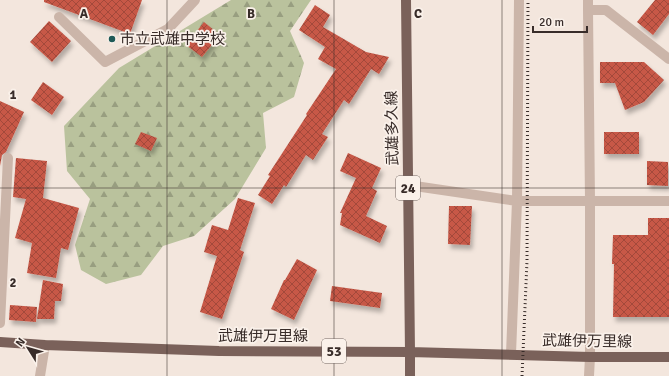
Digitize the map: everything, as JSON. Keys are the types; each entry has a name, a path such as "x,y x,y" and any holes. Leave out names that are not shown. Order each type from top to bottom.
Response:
{"main road":[{"name":"武雄多久線","path":"406,0 410,376"},
{"name":"武雄伊万里線","path":"0,342 219,351 410,352 590,357 669,357"}],"street":[{"path":"59,17 105,62 168,29 195,0"},
{"path":"511,354 517,201 519,0"},
{"path":"588,0 590,201 589,376"},
{"path":"588,10 606,10 669,59"},
{"path":"0,323 8,158"},
{"path":"408,185 517,201 669,201"},
{"path":"40,376 45,345"}],"green space":[{"path":"231,0 311,0 290,31 304,63 294,97 263,113 266,148 235,199 194,236 163,246 141,275 106,284 81,270 75,245 90,199 67,171 64,126 119,68"}],"building":[{"path":"44,0 142,0 130,34 44,2"},
{"path":"655,0 669,0 669,14 653,35 637,22"},
{"path":"315,5 330,15 323,27 366,52 389,57 379,74 371,69 349,104 344,100 322,134 328,137 313,160 306,155 286,187 284,185 272,204 258,195 270,176 268,175 336,69 318,59 325,47 299,30"},
{"path":"49,21 71,41 52,62 30,42"},
{"path":"204,22 220,35 202,57 186,45"},
{"path":"600,62 644,62 664,80 644,102 625,110 615,83 600,83"},
{"path":"43,82 64,97 52,115 31,100"},
{"path":"0,101 24,112 6,152 2,155 0,166"},
{"path":"141,132 157,138 151,151 135,144"},
{"path":"604,132 639,132 639,154 604,154"},
{"path":"348,153 381,168 372,188 377,191 366,216 387,226 380,243 340,225 342,213 340,213 356,178 340,171"},
{"path":"16,158 47,161 43,198 79,208 68,250 61,248 56,278 27,273 32,243 15,238 26,199 13,197"},
{"path":"647,161 668,162 668,186 647,185"},
{"path":"238,198 255,203 240,250 244,252 222,319 200,312 217,256 204,252 212,225 228,230"},
{"path":"449,206 472,206 470,245 448,244"},
{"path":"648,218 669,218 669,317 613,317 613,235 648,235"},
{"path":"297,259 317,270 294,320 271,309 284,280"},
{"path":"43,280 63,284 61,301 55,301 54,319 37,319"},
{"path":"332,286 382,293 380,308 330,301"},
{"path":"10,305 37,307 36,322 9,320"}],"railway":[{"path":"522,376 527,261 528,0"}],"place":[{"name":"市立武雄中学校","path":"112,39"}]}
